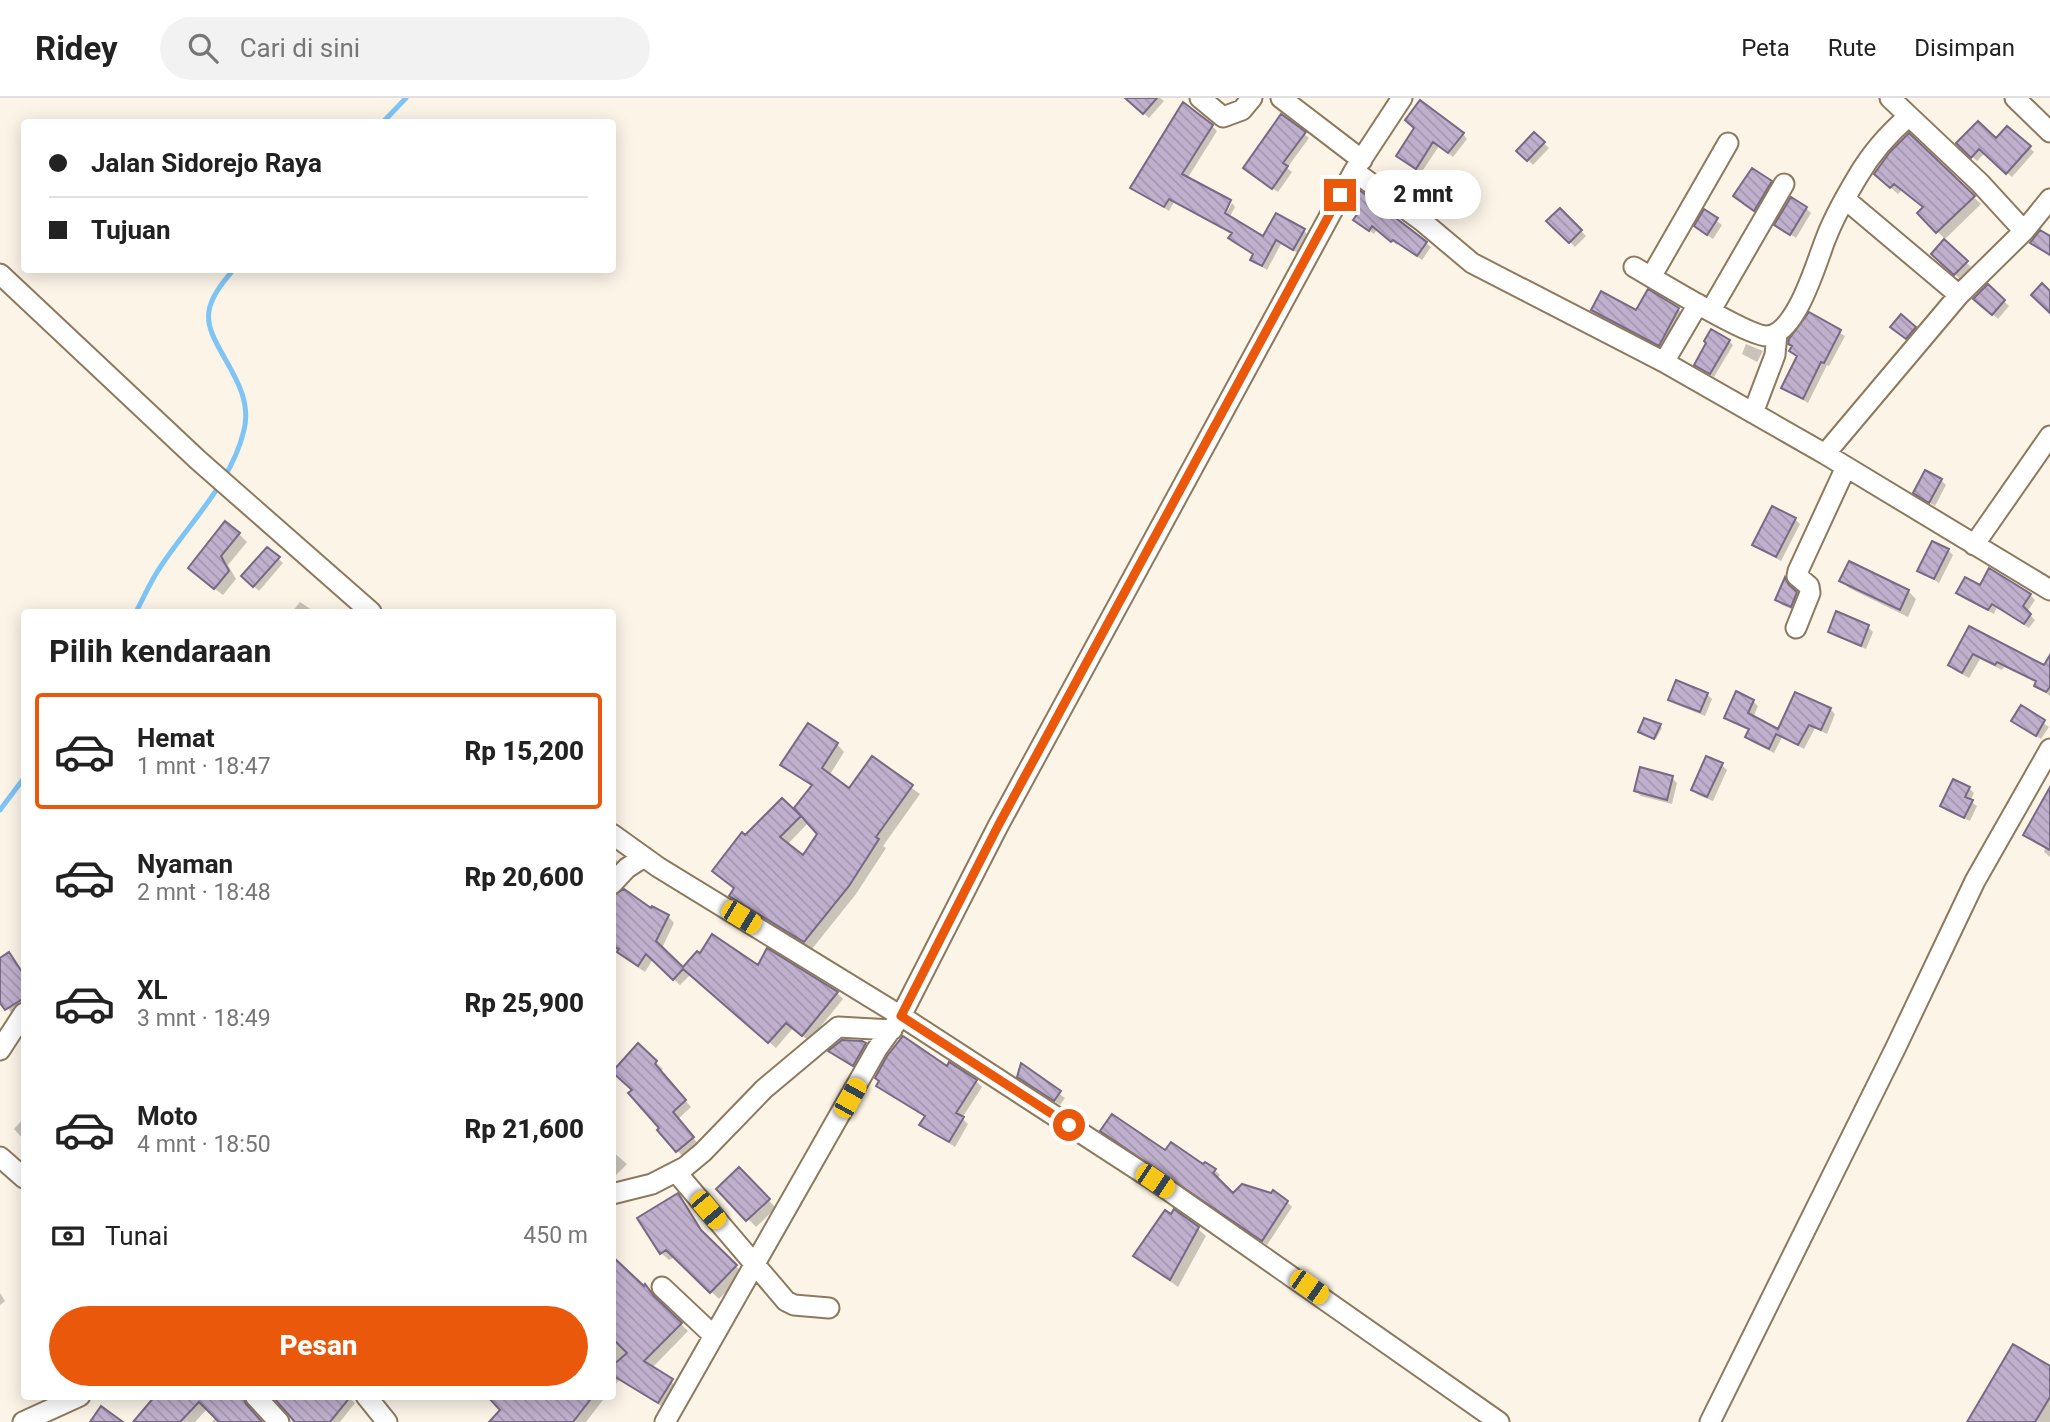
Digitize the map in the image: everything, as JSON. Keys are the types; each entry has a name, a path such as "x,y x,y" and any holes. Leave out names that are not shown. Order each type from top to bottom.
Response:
{"street":[{"path":"1200,98 1223,117 1242,110 1252,98"},
{"path":"1281,98 1472,263 1664,362 1753,412 2050,590"},
{"path":"665,1422 877,1049 896,1023 998,826 1358,165 1402,98"},
{"path":"1890,98 1980,183 2024,231"},
{"path":"2015,98 2050,132"},
{"path":"1728,143 1643,272 1704,307 1767,336 1777,332 1798,306 1814,273 1825,239 1858,174 1891,130 1909,116"},
{"path":"1664,362 1704,307 1784,184"},
{"path":"1845,199 1959,295"},
{"path":"1825,454 1959,295 2024,231 2050,199"},
{"path":"0,274 262,517 348,604"},
{"path":"1753,412 1775,355 1777,332"},
{"path":"1974,545 2050,436"},
{"path":"1796,628 1810,593 1809,586 1797,576 1798,571 1846,467"},
{"path":"1710,1422 1975,881 2050,749"},
{"path":"616,837 896,1023 1167,1188 1499,1422"},
{"path":"616,880 643,857"},
{"path":"0,1049 21,1018"},
{"path":"616,1193 652,1184 703,1152 764,1089 838,1027 896,1023"},
{"path":"0,1157 21,1175"},
{"path":"676,1171 786,1301 794,1305 829,1308"},
{"path":"662,1287 715,1336"},
{"path":"23,1422 71,1400"},
{"path":"259,1400 279,1422"},
{"path":"369,1400 387,1422"}],"building":[{"path":"1125,98 1157,98 1143,114"},
{"path":"1420,100 1464,133 1448,153 1433,142 1416,169 1396,156 1414,128 1405,120"},
{"path":"1183,102 1213,125 1182,174 1231,200 1225,213 1263,236 1276,213 1305,229 1293,250 1276,240 1262,266 1250,260 1253,254 1228,238 1232,233 1169,199 1164,207 1130,188"},
{"path":"1281,114 1306,132 1283,163 1288,166 1272,189 1243,168"},
{"path":"1978,121 1996,138 2007,126 2031,146 2006,174 1979,149 1971,158 1956,143"},
{"path":"1534,132 1545,142 1527,161 1516,151"},
{"path":"1909,133 1975,196 1936,233 1917,213 1923,207 1894,184 1890,188 1874,174 1890,152"},
{"path":"1752,168 1772,181 1754,211 1733,196"},
{"path":"1437,180 1456,192 1443,212 1425,201"},
{"path":"1358,189 1427,242 1417,256 1393,240 1391,242 1372,226 1369,231 1353,220 1358,213 1349,206"},
{"path":"1791,197 1807,207 1790,235 1774,225"},
{"path":"1560,208 1582,230 1569,243 1546,221"},
{"path":"1704,209 1718,218 1707,235 1694,226"},
{"path":"2040,230 2050,236 2050,255 2030,243"},
{"path":"1944,239 1968,261 1954,275 1931,254"},
{"path":"2042,283 2050,291 2050,313 2031,295"},
{"path":"1988,284 2005,300 1992,315 1973,299"},
{"path":"1648,289 1679,308 1659,346 1591,310 1601,291 1636,310"},
{"path":"1809,312 1841,330 1803,399 1781,388 1797,356 1789,351 1792,346 1788,344 1789,339"},
{"path":"1901,314 1916,327 1906,339 1890,327"},
{"path":"1711,329 1730,340 1710,374 1694,365"},
{"path":"1925,470 1942,479 1929,503 1913,493"},
{"path":"1772,506 1796,518 1776,557 1752,545"},
{"path":"225,521 240,533 221,556 229,571 214,589 188,568"},
{"path":"1932,541 1949,549 1934,579 1917,571"},
{"path":"267,547 280,557 253,587 241,576"},
{"path":"1849,561 1909,590 1900,610 1839,581"},
{"path":"1989,568 2031,594 2023,606 2031,614 2024,624 1992,604 1988,610 1956,593 1965,577 1980,585"},
{"path":"1785,577 1797,592 1791,607 1775,600"},
{"path":"1836,611 1869,625 1861,646 1828,632"},
{"path":"1969,626 2044,665 2050,655 2050,687 2046,692 2034,686 2036,681 1997,662 1995,665 1973,654 1962,673 1948,665"},
{"path":"1676,680 1708,693 1700,712 1668,700"},
{"path":"1736,691 1754,700 1748,713 1778,729 1795,692 1831,708 1821,730 1809,725 1798,745 1776,734 1769,749 1745,737 1749,729 1724,718"},
{"path":"2021,705 2045,720 2036,736 2011,721"},
{"path":"1644,718 1661,724 1654,739 1638,732"},
{"path":"808,723 838,743 822,768 849,788 872,756 913,785 876,837 879,839 849,886 804,942 729,896 734,888 712,871 742,832 745,835 782,798 801,816 794,808 812,785 780,765","holes":["801,816 817,834 803,855 780,837"]},
{"path":"1706,756 1723,763 1707,797 1691,790"},
{"path":"1640,767 1673,776 1667,800 1634,791"},
{"path":"1953,779 1970,787 1965,797 1973,800 1964,818 1940,806"},
{"path":"2050,787 2050,850 2023,835"},
{"path":"624,889 651,908 652,906 669,915 656,941 683,967 697,951 700,953 712,934 758,965 767,948 838,992 802,1036 786,1023 768,1043 683,969 673,980 646,954 638,966 617,952 616,894"},
{"path":"9,952 21,970 21,1000 5,1010 0,1003 0,958"},
{"path":"903,1036 947,1066 949,1062 977,1080 956,1113 964,1117 949,1142 919,1125 925,1116 876,1086 879,1081 875,1078 887,1056"},
{"path":"842,1040 866,1043 853,1066 828,1051"},
{"path":"638,1043 657,1061 655,1064 686,1100 673,1112 694,1137 676,1152 628,1093 632,1090 616,1076 616,1068"},
{"path":"1021,1063 1061,1091 1054,1101 1017,1077"},
{"path":"1112,1114 1165,1150 1171,1142 1203,1164 1205,1162 1216,1169 1213,1173 1233,1193 1242,1184 1271,1193 1273,1190 1288,1201 1262,1241 1100,1131"},
{"path":"739,1167 770,1199 746,1221 716,1189"},
{"path":"678,1193 701,1230 737,1265 710,1293 666,1250 660,1254 637,1218"},
{"path":"1174,1209 1199,1227 1170,1280 1133,1256 1165,1210 1171,1214"},
{"path":"616,1260 644,1286 645,1284 682,1323 644,1361 673,1379 658,1403 616,1377 616,1363 627,1353 616,1342"},
{"path":"2013,1344 2050,1366 2050,1397 2035,1422 1967,1422"},
{"path":"152,1400 244,1400 262,1422 219,1422 199,1402 180,1422 133,1422"},
{"path":"276,1400 348,1400 330,1422 295,1422"},
{"path":"491,1400 590,1400 573,1422 489,1422 500,1410"},
{"path":"101,1406 123,1422 90,1422"}],"waterway":[{"path":"386,119 406,98"},
{"path":"138,609 157,571 220,484 230,467 244,430 246,412 243,396 209,324 212,300 231,273"},
{"path":"0,810 21,782"}],"route":[{"path":"1069,1125 901,1016 998,826 1340,195"}]}
